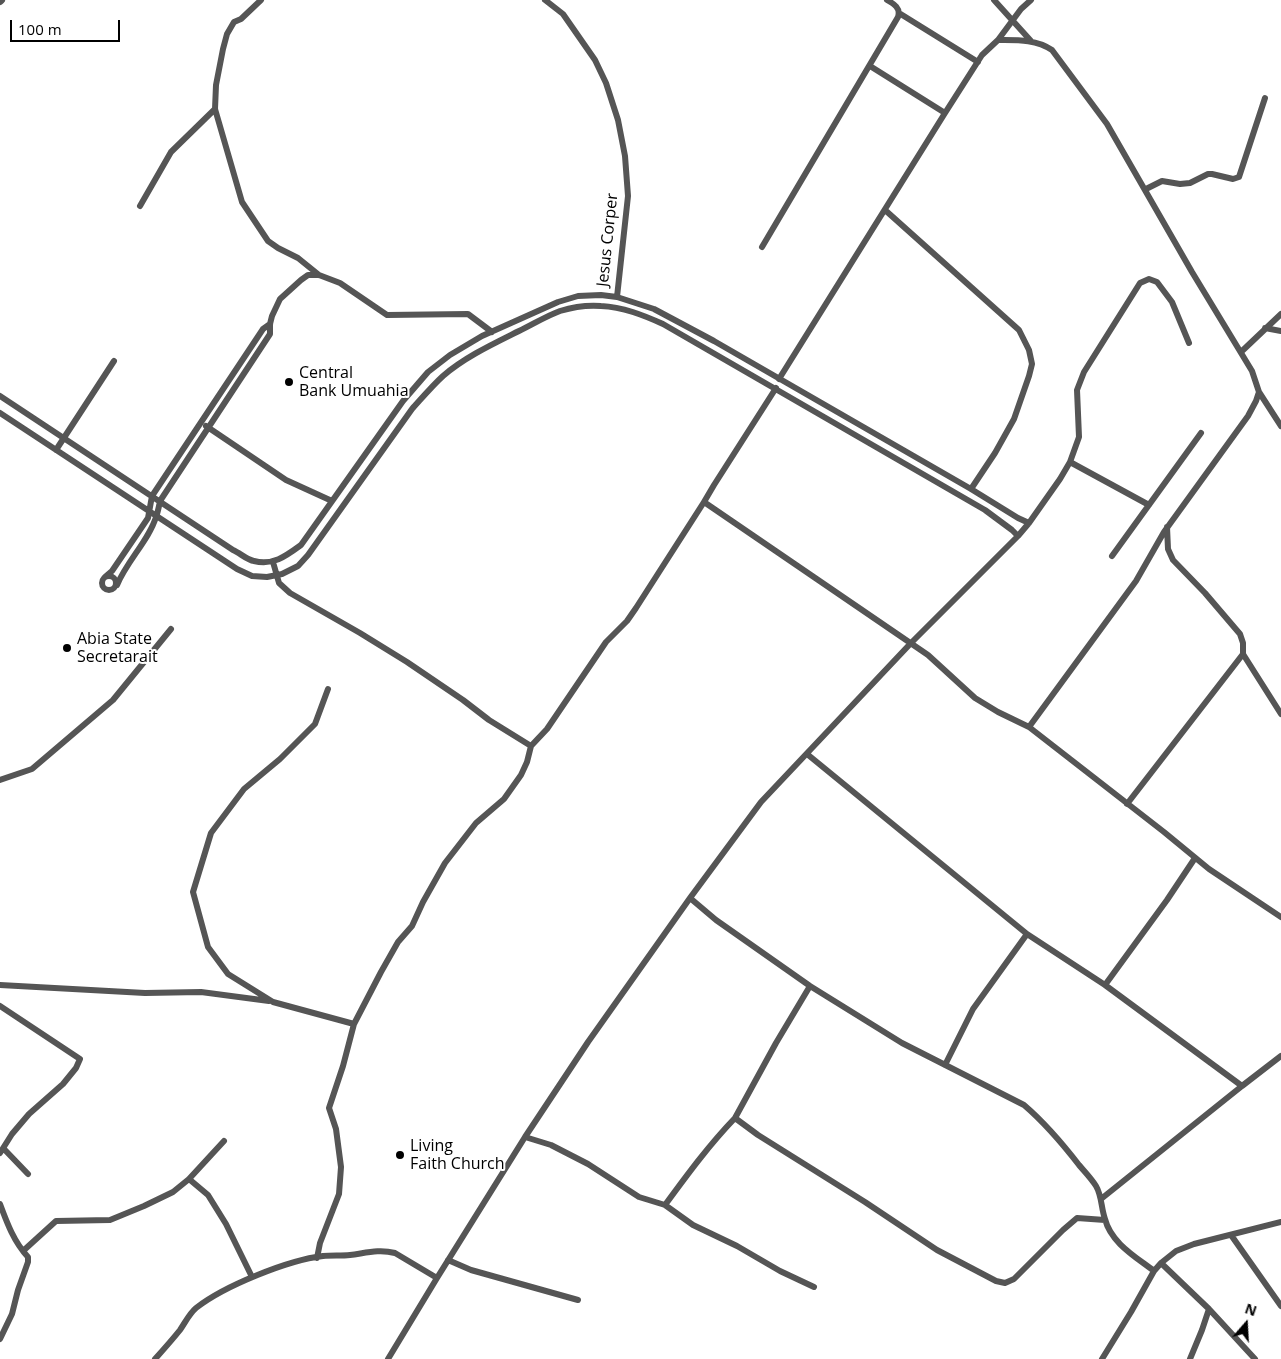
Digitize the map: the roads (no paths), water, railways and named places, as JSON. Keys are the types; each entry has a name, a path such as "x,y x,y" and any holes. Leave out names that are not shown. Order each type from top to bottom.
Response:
{"street":[{"path":"261,0 241,19 234,22 227,34 216,85 215,109 242,202 268,241 298,258 319,275 340,283 386,315 468,314 492,332"},
{"name":"Jesus Corper","path":"545,0 563,14 595,60 606,83 618,120 625,156 628,196 617,297"},
{"path":"887,0 897,6 899,13 978,62"},
{"path":"994,0 1031,41"},
{"path":"779,379 982,55 998,40 1021,9 1031,0"},
{"path":"762,247 870,66 899,13"},
{"path":"998,40 1031,41 1047,46 1052,50 1107,124 1192,272 1252,371 1258,392 1281,426"},
{"path":"870,66 945,113"},
{"path":"1146,189 1162,181 1190,184 1208,174 1233,179 1239,177 1265,98"},
{"path":"140,206 172,152 215,109"},
{"path":"885,210 1019,330 1029,350 1032,364 1014,419 971,490"},
{"path":"270,324 263,329 152,496 148,518 112,571 105,577 102,583 105,589 112,590 116,585 152,528 160,501 270,334 270,324 274,310 280,299 301,280 308,276 319,275"},
{"path":"388,1359 525,1137 588,1042 761,802 911,643 1018,536 1060,479 1070,462 1079,437 1077,390 1084,372 1140,283 1149,279 1157,282 1172,302 1189,343"},
{"path":"0,396 253,561 269,563 284,558 301,545 404,401 428,372 450,355 492,332 558,302 578,296 601,295 617,297 654,308 903,450 1010,514 1029,523"},
{"path":"0,413 237,569 252,576 267,577 282,574 298,566 308,555 412,409 424,394 443,376 488,347 560,311 578,307 614,307 647,316 704,347 985,510 1018,536"},
{"path":"1240,352 1281,314"},
{"path":"1265,328 1281,331"},
{"path":"704,347 709,338"},
{"path":"56,450 114,361"},
{"path":"317,1258 320,1243 339,1194 341,1167 336,1129 329,1108 354,1024 380,972 398,942 412,926 422,902 445,863 476,823 504,799 521,775 527,762 530,746 547,729 606,642 627,621 636,608 776,388"},
{"path":"1029,727 1136,581 1167,527 1248,416 1256,401 1258,392"},
{"path":"201,422 286,480 332,501"},
{"path":"1112,556 1201,433"},
{"path":"898,459 903,450"},
{"path":"1070,462 1149,505"},
{"path":"704,502 928,655 975,698 1029,727 1209,869 1281,917"},
{"path":"1167,527 1168,549 1173,560 1205,593 1240,634 1243,643 1243,654 1281,714"},
{"path":"273,562 279,583 290,593 407,662 489,720 530,746"},
{"path":"105,577 114,578 116,585"},
{"path":"0,780 32,769 113,700 171,629"},
{"path":"1127,804 1243,654"},
{"path":"273,1002 228,974 208,947 193,892 211,833 244,789 280,759 315,724 328,689"},
{"path":"807,754 1027,934 1105,985 1242,1086"},
{"path":"1105,985 1195,858"},
{"path":"690,898 716,920 810,986 902,1043 1024,1105 1038,1116 1096,1186 1101,1199 1105,1220 1113,1236 1121,1245 1154,1271"},
{"path":"945,1065 973,1009 1027,934"},
{"path":"0,985 145,993 201,992 273,1002 354,1024"},
{"path":"665,1205 707,1150 735,1118 810,986"},
{"path":"0,1006 80,1059 76,1068 62,1084 29,1114 12,1134 2,1151 28,1174"},
{"path":"1101,1199 1281,1056"},
{"path":"735,1118 758,1135 937,1250 996,1281 1005,1283 1014,1279 1077,1218 1105,1220"},
{"path":"525,1137 552,1145 581,1160 639,1197 665,1205 693,1225 814,1287"},
{"path":"22,1251 56,1221 110,1220 173,1192 224,1142"},
{"path":"188,1179 208,1195 226,1224 252,1277"},
{"path":"0,1204 9,1228 22,1251 28,1257 12,1314 0,1339"},
{"path":"1102,1359 1132,1312 1154,1271 1160,1263 1176,1250 1281,1222"},
{"path":"1231,1235 1281,1306"},
{"path":"155,1359 180,1330 194,1310 207,1300 252,1277 293,1263 377,1250 388,1251 395,1253 437,1278"},
{"path":"448,1260 471,1270 578,1300"},
{"path":"1160,1263 1209,1309 1255,1359"},
{"path":"1190,1359 1209,1309"}],"place":[{"name":"Central Bank Umuahia","path":"289,382"},
{"name":"Abia State Secretarait","path":"67,648"},
{"name":"Living Faith Church","path":"400,1155"}]}
